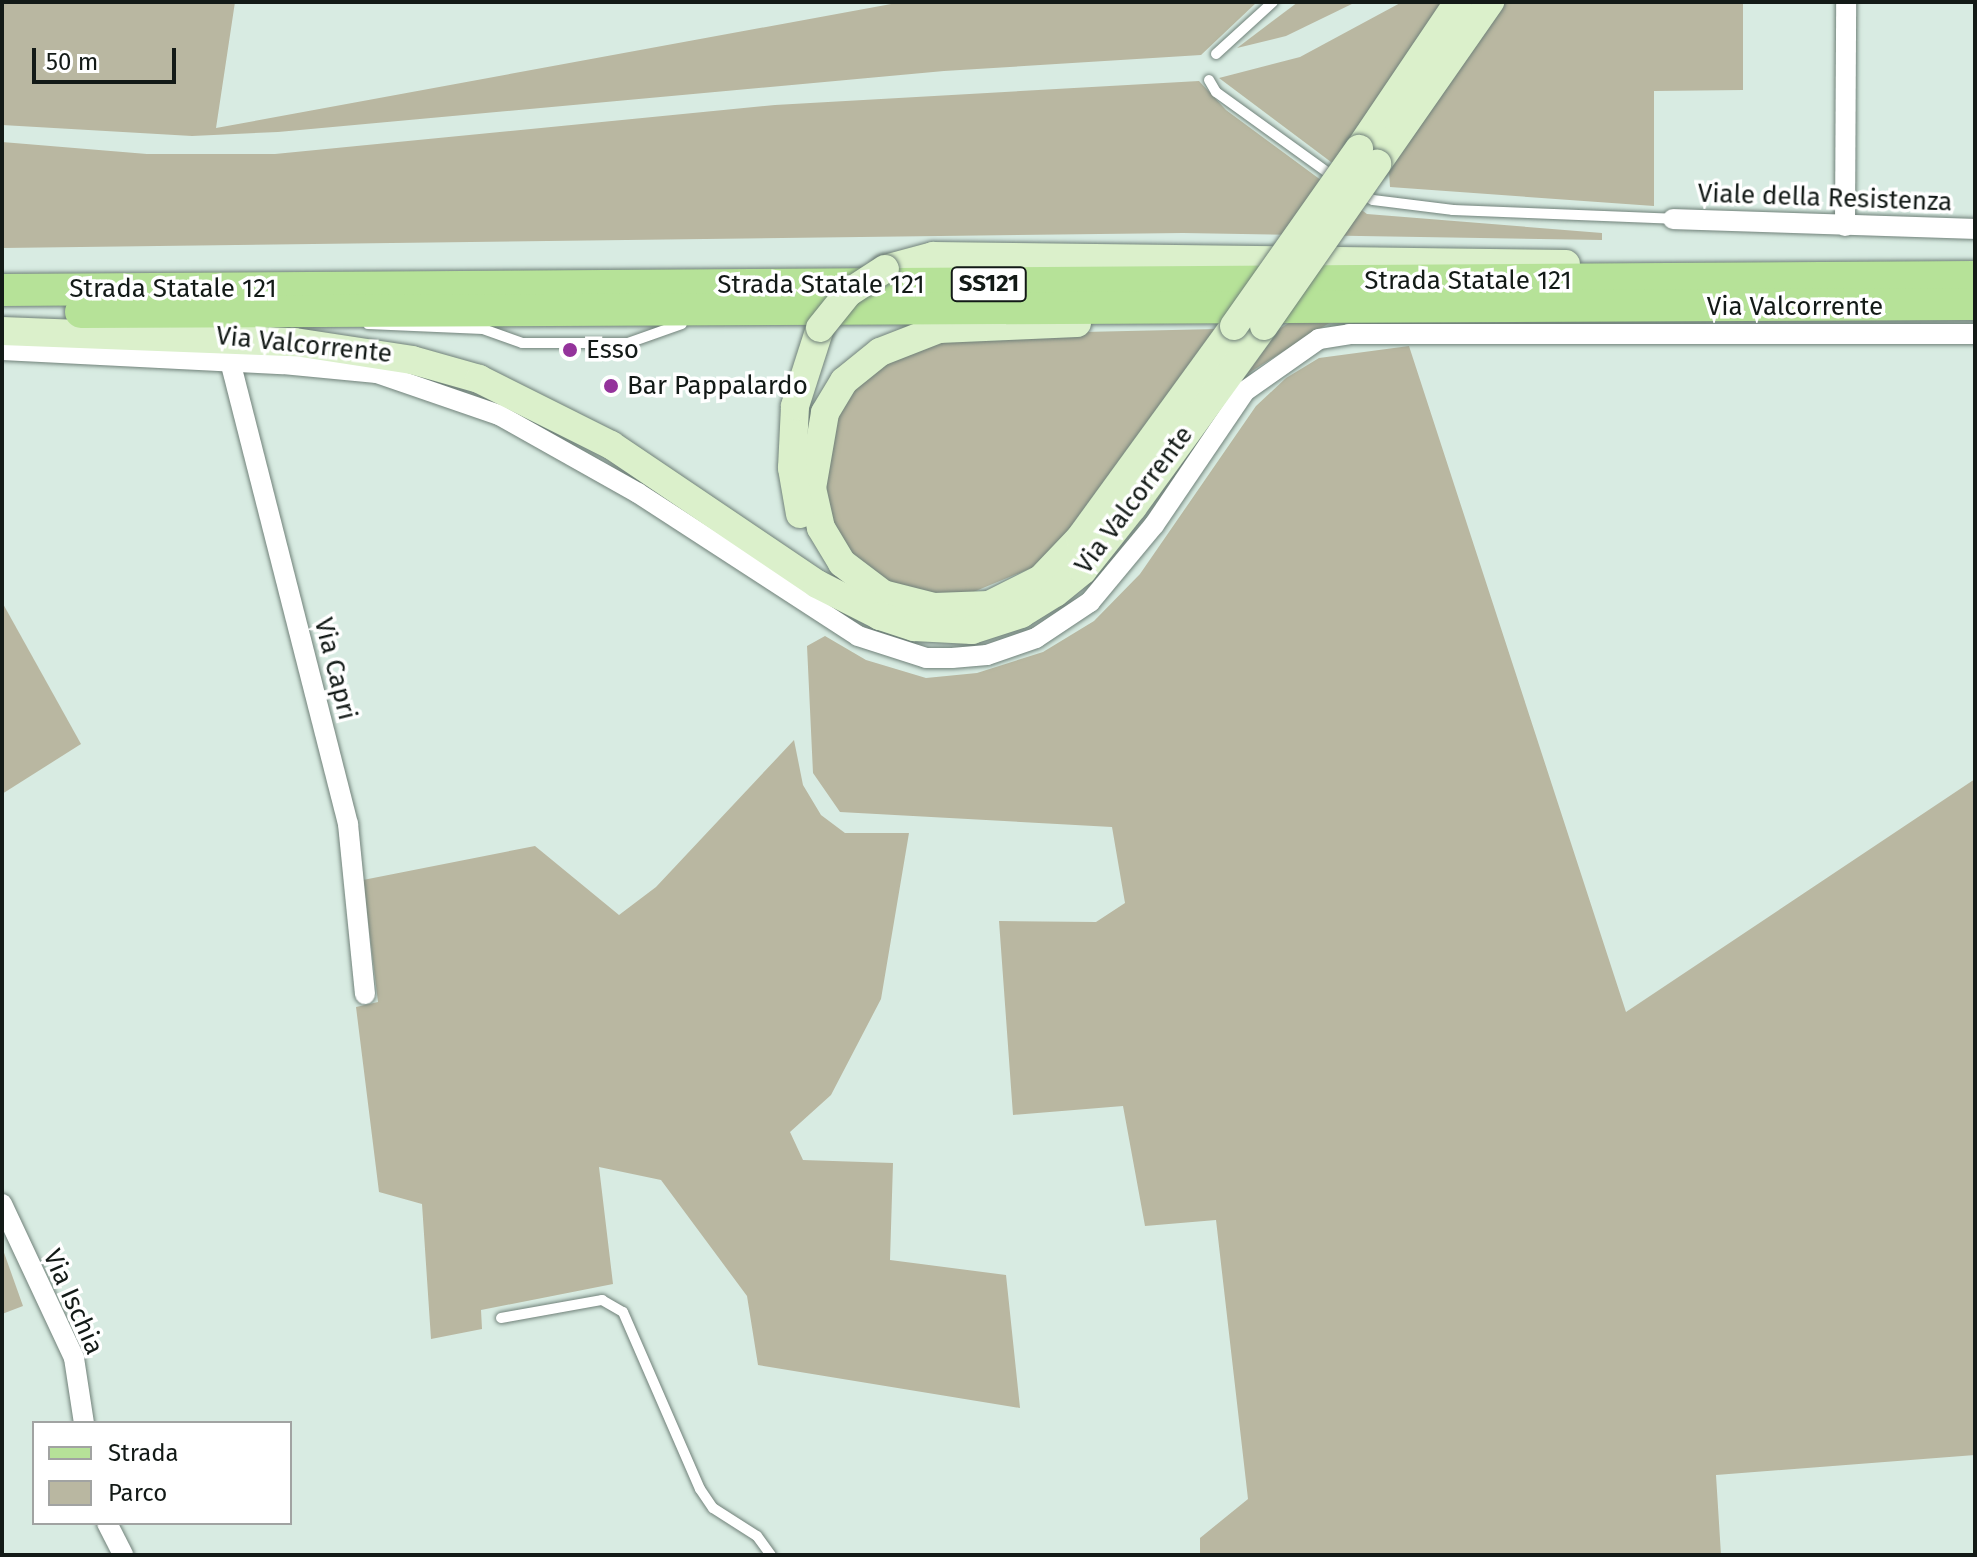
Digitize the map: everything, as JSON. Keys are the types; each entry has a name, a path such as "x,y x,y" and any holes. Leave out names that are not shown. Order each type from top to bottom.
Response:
{"main road":[{"path":"2,331 295,342 412,360 479,379 611,445 817,584 880,616 914,627 972,630 1021,614 1055,593 1083,570 1133,507 1264,326 1368,157 1458,2"},
{"path":"1295,307 1216,322 939,329 894,345 844,381 825,413 812,488 821,528 842,563 883,594 934,607 989,605 1041,579 1080,538 1234,326 1368,157 1490,2"},
{"path":"880,616 819,556 796,505 795,406 820,328 848,293 885,269 933,256 1160,257 1712,265 1855,278"},
{"name":"Strada Statale 121","path":"2,290 1975,277"},
{"name":"Strada Statale 121","path":"2,312 1975,304"}],"street":[{"path":"1845,226 1846,2"},
{"name":"Viale della Resistenza","path":"1673,219 1975,229"},
{"name":"Via Valcorrente","path":"2,350 230,361 377,373 499,415 638,493 858,636 926,658 952,658 987,655 1036,638 1090,602 1154,525 1245,391 1319,339 1349,334 1975,334"},
{"name":"Via Capri","path":"230,361 348,824 365,994"},
{"name":"Via Ischia","path":"2,1204 74,1358 84,1421"},
{"path":"108,1525 123,1555"}],"lane":[{"path":"1216,54 1273,2"},
{"path":"1209,80 1216,92 1300,157 1373,200 1453,210 1673,219"},
{"path":"731,323 836,321 865,309"},
{"path":"320,311 376,327 483,329 522,343 628,343 671,325 701,324"},
{"path":"501,1318 602,1300 623,1312 700,1489 713,1508 757,1536 771,1555"}],"green space":[{"path":"2,2 235,2 216,128 902,2 1257,2 1201,55 944,71 278,132 192,136 2,125"},
{"path":"1298,2 1356,2 1286,36 1237,48"},
{"path":"1402,2 1449,2 1335,165 1219,78 1300,57"},
{"path":"1504,2 1743,2 1743,90 1654,91 1654,206 1390,187 1389,172"},
{"path":"1199,81 1226,110 1367,214 1602,233 1602,240 1183,233 2,248 2,142 147,154 275,154 775,105"},
{"path":"1292,321 1331,322 1247,374 1279,329"},
{"path":"1217,329 1070,532 1034,567 966,595 931,597 896,588 846,553 822,494 828,432 857,383 886,360 950,338 991,334"},
{"path":"1409,346 1626,1012 1975,779 1975,1455 1716,1475 1721,1555 1200,1555 1200,1538 1248,1499 1216,1220 1145,1226 1123,1106 1013,1115 999,921 1096,922 1125,903 1112,827 840,812 813,773 807,646 825,636 866,660 926,678 977,673 1043,652 1094,621 1140,574 1256,406 1286,378 1319,358"},
{"path":"2,602 81,744 2,794"},
{"path":"794,740 803,785 821,815 845,833 909,833 881,999 831,1095 790,1132 803,1160 893,1163 890,1260 1006,1275 1020,1408 758,1365 747,1296 661,1180 599,1167 613,1284 481,1310 482,1329 431,1339 422,1204 379,1192 356,1007 378,1002 363,880 535,846 619,915 656,887"},
{"path":"2,1247 23,1306 2,1314"}],"place":[{"name":"Esso","path":"570,350"},
{"name":"Bar Pappalardo","path":"611,386"}]}
